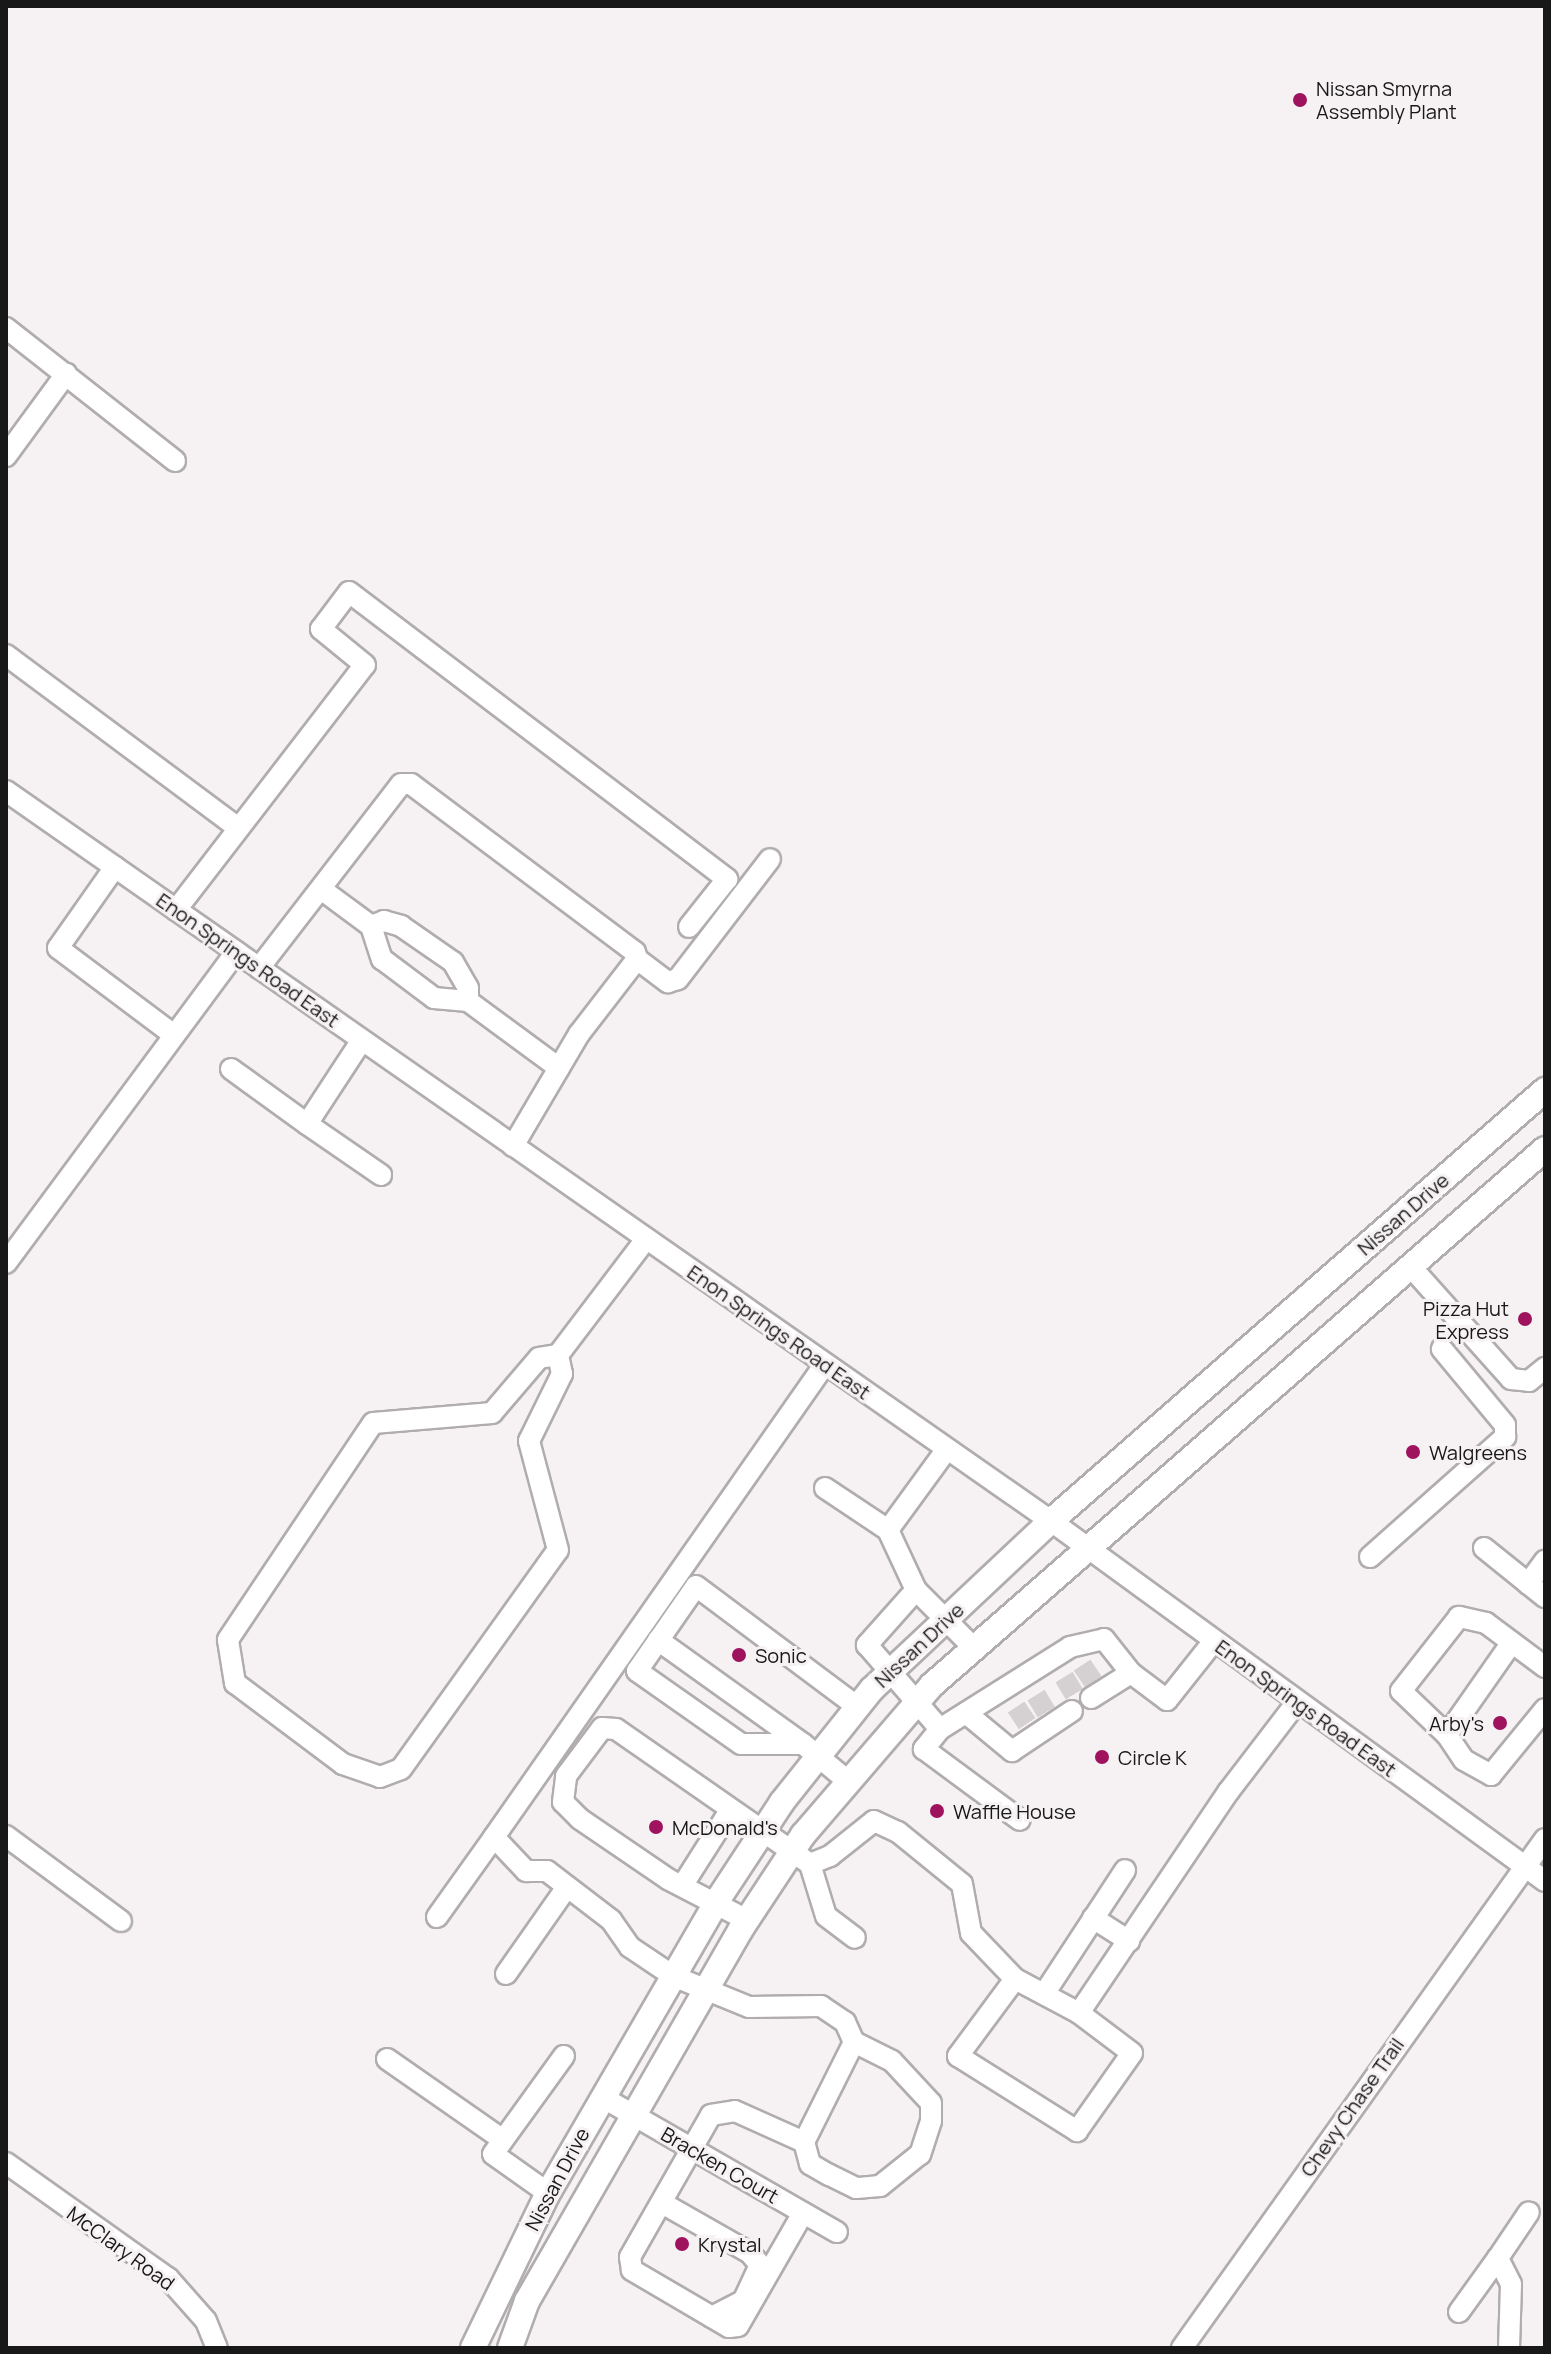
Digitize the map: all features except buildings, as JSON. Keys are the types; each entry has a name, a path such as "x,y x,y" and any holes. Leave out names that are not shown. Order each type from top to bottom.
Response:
{"main road":[{"name":"Nissan Drive","path":"473,2348 548,2193 602,2097 717,1901 762,1834 811,1750 1051,1521 1545,1090"},
{"name":"Nissan Drive","path":"510,2348 527,2301 747,1920 800,1858 849,1782 918,1701 974,1648 1545,1149"}],"street":[{"path":"6,328 175,461"},
{"path":"6,456 66,374"},
{"path":"176,910 365,665 321,629 349,592 727,879 689,927"},
{"path":"6,655 237,827"},
{"path":"259,968 401,784 411,784 635,952 637,959 668,982 678,979 770,859"},
{"name":"Enon Springs Road East","path":"6,791 1051,1521 1545,1881"},
{"path":"115,867 58,948 174,1035"},
{"path":"321,889 371,926 382,959 434,998 468,1001 559,1068"},
{"path":"371,926 384,921 401,926 446,957 465,982 468,1001"},
{"path":"6,1263 236,952"},
{"path":"513,1146 559,1068 637,959"},
{"path":"307,1124 362,1040"},
{"path":"231,1069 381,1175"},
{"path":"558,1355 562,1374 529,1441 558,1550 401,1769 380,1777 343,1764 235,1683 228,1640 373,1423 492,1413 539,1358 558,1355 646,1239"},
{"path":"1411,1267 1511,1379 1529,1381 1545,1368"},
{"path":"1370,1557 1505,1437 1505,1425 1442,1349"},
{"path":"437,1917 825,1364"},
{"path":"888,1530 947,1449"},
{"path":"825,1488 888,1530 916,1590 948,1618 974,1648"},
{"path":"1484,1548 1545,1597"},
{"path":"1528,1584 1545,1561"},
{"path":"680,1571 858,1707"},
{"path":"637,1671 696,1586"},
{"path":"916,1590 867,1645 940,1729"},
{"path":"1545,1667 1486,1623 1459,1617 1401,1691 1447,1735 1464,1760 1491,1775 1545,1709"},
{"path":"1020,1820 924,1749 940,1729 1070,1647 1104,1639 1131,1673 1167,1700 1214,1641"},
{"path":"658,1640 811,1750 849,1782"},
{"path":"1447,1735 1512,1642"},
{"path":"1070,1647 1082,1665"},
{"path":"619,1658 741,1744 811,1750"},
{"path":"1052,1659 1064,1677"},
{"path":"1095,1691 1131,1673"},
{"path":"1025,1676 1036,1695"},
{"path":"1004,1689 1016,1707"},
{"path":"1079,2013 1229,1791 1297,1702"},
{"path":"966,1713 1012,1751 1031,1731 1050,1718 1072,1711"},
{"path":"581,1712 602,1728 616,1729 729,1812 800,1858 826,1916 855,1938"},
{"path":"602,1728 566,1776 563,1802 605,1836 668,1879 684,1883 747,1920"},
{"path":"684,1883 729,1812"},
{"path":"800,1858 830,1856 874,1821 898,1832 962,1884 971,1933 1015,1979 1079,2013 1132,2053 1077,2131 958,2056 1015,1979"},
{"path":"6,1836 121,1921"},
{"path":"494,1837 526,1871 547,1871 611,1920 630,1947 673,1976 749,2007 821,2006 845,2022 854,2042 892,2061 931,2103 920,2154 904,2171 880,2186 856,2188 810,2164 804,2142 854,2042"},
{"name":"Chevy Chase Trail","path":"1182,2348 1545,1839"},
{"path":"1044,1994 1125,1870"},
{"path":"506,1974 567,1887"},
{"path":"1093,1918 1129,1941"},
{"path":"548,2193 493,2154 564,2056"},
{"path":"387,2059 503,2140"},
{"name":"Bracken Court","path":"602,2097 837,2232"},
{"path":"803,2213 744,2323 729,2327 632,2270 630,2257 711,2115 735,2111 804,2142"},
{"name":"McClary Road","path":"6,2163 168,2278 206,2321 217,2348"},
{"path":"664,2199 778,2260"},
{"path":"664,2199 750,2253 760,2265 743,2301 712,2317"},
{"path":"1459,2312 1529,2212"},
{"path":"1498,2258 1511,2284 1509,2348"}],"tunnel":[{"path":"1082,1665 1094,1683"},
{"path":"1064,1677 1081,1705"},
{"path":"1036,1695 1047,1713"},
{"path":"1016,1707 1028,1725"}],"place":[{"name":"Nissan Smyrna Assembly Plant","path":"1300,100"},
{"name":"Pizza Hut Express","path":"1525,1319"},
{"name":"Walgreens","path":"1413,1452"},
{"name":"Sonic","path":"739,1655"},
{"name":"Arby's","path":"1500,1723"},
{"name":"Circle K","path":"1102,1757"},
{"name":"Waffle House","path":"937,1811"},
{"name":"McDonald's","path":"656,1827"},
{"name":"Krystal","path":"682,2244"}]}
